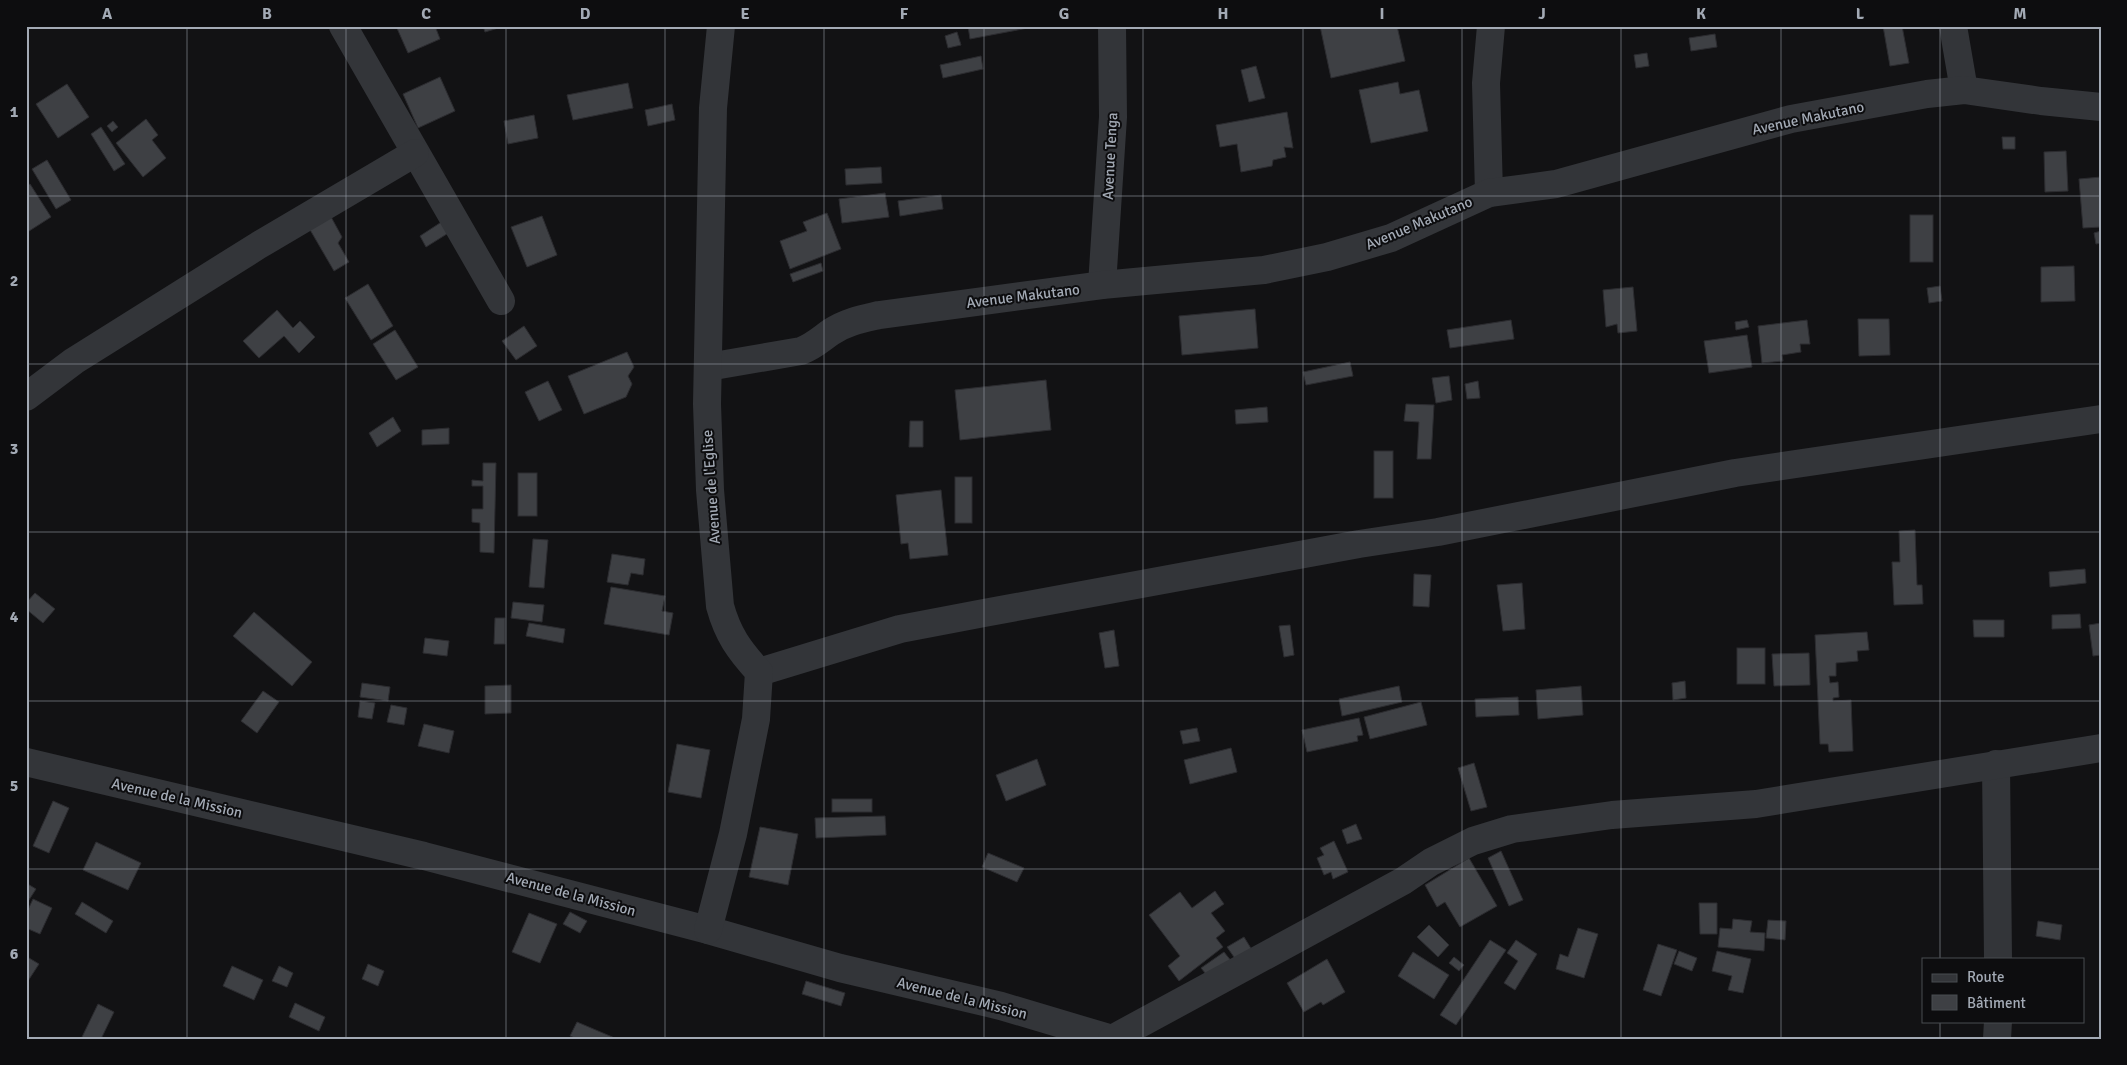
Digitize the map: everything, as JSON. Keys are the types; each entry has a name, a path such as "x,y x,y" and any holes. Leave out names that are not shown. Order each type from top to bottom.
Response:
{"street":[{"path":"343,26 501,300"},
{"name":"Avenue de l'Eglise","path":"721,26 712,108 707,444 720,606 733,641 759,672"},
{"name":"Avenue Tenga","path":"1102,285 1113,116 1112,26"},
{"path":"1489,193 1486,83 1491,26"},
{"path":"1953,26 1964,90"},
{"name":"Avenue Makutano","path":"708,367 802,351 812,347 830,333 855,320 938,306 1102,285 1264,270 1327,257 1391,238 1489,193 1556,184 1791,119 1927,94 1964,90 2101,107"},
{"path":"26,397 74,361 259,244 415,153"},
{"path":"708,930 732,834 754,728 759,672 900,629 984,613 1359,544 1438,532 1735,473 2101,420"},
{"path":"1112,1039 1395,886 1431,862 1473,841 1512,829 1612,815 1756,804 2101,748"},
{"name":"Avenue de la Mission","path":"26,762 424,856 708,930 840,968 1000,1006 1112,1039"},
{"path":"1996,764 1998,958"},
{"path":"1997,1039 1998,1022"}],"building":[{"path":"396,26 435,26 440,39 408,53"},
{"path":"483,26 505,26 485,32"},
{"path":"968,26 1027,26 1028,28 970,39"},
{"path":"1320,26 1397,26 1405,61 1331,78"},
{"path":"1883,26 1902,26 1909,63 1890,66"},
{"path":"957,32 961,45 948,48 945,36"},
{"path":"1715,34 1717,47 1691,51 1689,38"},
{"path":"1647,53 1649,66 1636,68 1634,55"},
{"path":"981,56 983,69 943,78 940,65"},
{"path":"1256,66 1265,98 1249,102 1241,70"},
{"path":"440,77 455,111 418,128 403,94"},
{"path":"1398,82 1400,94 1419,90 1428,131 1371,143 1359,90"},
{"path":"628,83 633,108 573,120 567,95"},
{"path":"67,84 89,117 58,138 36,104"},
{"path":"672,104 675,120 648,126 645,110"},
{"path":"1287,112 1293,148 1284,147 1286,157 1273,160 1272,166 1241,172 1237,144 1220,147 1216,125"},
{"path":"534,115 538,138 508,144 504,121"},
{"path":"146,119 158,135 152,140 166,158 143,177 116,143"},
{"path":"113,121 118,127 112,132 107,126"},
{"path":"101,127 125,164 114,171 91,134"},
{"path":"2002,137 2015,137 2015,149 2003,149"},
{"path":"2066,151 2068,191 2045,192 2044,152"},
{"path":"47,160 71,200 56,209 32,169"},
{"path":"881,167 882,183 846,185 845,169"},
{"path":"2101,177 2101,227 2083,228 2079,179"},
{"path":"30,184 51,217 26,233 26,186"},
{"path":"885,193 889,217 842,223 839,199"},
{"path":"941,195 943,209 900,216 898,201"},
{"path":"827,213 841,249 790,269 780,241 807,231 803,222"},
{"path":"330,215 342,237 338,243 349,262 334,271 309,228"},
{"path":"1910,215 1933,215 1933,262 1910,262"},
{"path":"542,216 557,255 527,267 511,227"},
{"path":"443,221 450,232 426,247 420,236"},
{"path":"2101,231 2101,243 2096,244 2094,233"},
{"path":"821,263 823,271 793,282 790,274"},
{"path":"2074,266 2075,301 2041,302 2041,267"},
{"path":"368,284 393,326 371,340 345,298"},
{"path":"1940,286 1942,301 1929,303 1927,288"},
{"path":"1633,287 1637,331 1618,333 1617,324 1606,327 1603,290"},
{"path":"1255,309 1258,348 1182,355 1179,316"},
{"path":"277,310 293,328 300,321 315,337 299,353 284,336 259,358 243,341"},
{"path":"1858,319 1889,319 1890,355 1859,356"},
{"path":"1511,320 1514,339 1450,348 1447,330"},
{"path":"1747,320 1749,327 1736,330 1735,322"},
{"path":"1807,320 1810,344 1800,344 1801,352 1782,355 1783,361 1762,363 1758,326"},
{"path":"524,326 537,346 516,360 502,341"},
{"path":"395,330 418,367 396,380 373,344"},
{"path":"1747,335 1752,367 1709,373 1704,341"},
{"path":"627,352 634,367 628,376 632,384 626,397 584,414 568,376"},
{"path":"1350,362 1353,376 1306,385 1303,372"},
{"path":"1449,376 1452,400 1436,403 1432,378"},
{"path":"1046,380 1051,430 960,440 955,390"},
{"path":"548,381 562,410 539,421 525,392"},
{"path":"1478,381 1480,398 1467,399 1465,384"},
{"path":"1406,404 1434,405 1431,459 1417,459 1419,422 1404,421"},
{"path":"1267,407 1268,422 1236,424 1235,410"},
{"path":"393,417 401,431 377,447 369,433"},
{"path":"910,421 923,421 923,447 909,447"},
{"path":"449,428 449,444 422,445 422,430"},
{"path":"1374,451 1393,451 1393,498 1374,498"},
{"path":"483,463 496,463 494,553 480,552 480,523 472,522 472,509 483,509 483,486 472,486 472,480 483,481"},
{"path":"518,473 537,473 537,516 518,516"},
{"path":"955,477 972,477 972,523 955,523"},
{"path":"941,490 948,555 910,559 908,543 901,544 896,495"},
{"path":"1915,530 1917,585 1922,585 1923,604 1894,605 1892,562 1900,562 1899,531"},
{"path":"533,539 548,540 544,588 529,587"},
{"path":"612,554 645,559 643,575 631,573 628,585 607,582"},
{"path":"2085,569 2086,583 2050,587 2049,572"},
{"path":"1414,574 1431,575 1429,607 1413,606"},
{"path":"1522,583 1525,629 1503,631 1497,585"},
{"path":"611,587 665,596 662,611 673,613 669,635 604,624"},
{"path":"35,593 55,609 43,623 26,609 26,603"},
{"path":"513,602 544,605 542,622 511,618"},
{"path":"254,612 312,662 292,686 233,636"},
{"path":"2080,614 2081,628 2052,629 2052,615"},
{"path":"495,618 505,618 505,644 494,644"},
{"path":"1973,620 2004,620 2004,637 1974,637"},
{"path":"529,623 565,629 563,643 526,636"},
{"path":"2101,623 2101,655 2093,656 2089,625"},
{"path":"1290,625 1294,655 1284,657 1279,626"},
{"path":"1114,630 1119,666 1105,668 1099,633"},
{"path":"1867,632 1869,650 1857,651 1858,661 1836,663 1836,676 1829,676 1830,683 1838,682 1839,697 1833,698 1833,701 1851,700 1853,751 1829,752 1828,744 1820,744 1815,635"},
{"path":"425,638 449,641 447,656 423,653"},
{"path":"1737,648 1765,648 1765,684 1737,684"},
{"path":"1809,653 1810,685 1774,686 1772,654"},
{"path":"1685,681 1686,698 1673,700 1672,683"},
{"path":"362,683 390,687 388,701 360,697"},
{"path":"511,685 511,713 485,714 485,686"},
{"path":"1399,686 1402,702 1342,716 1339,699"},
{"path":"1581,686 1583,715 1538,719 1536,690"},
{"path":"263,691 279,702 257,733 241,721"},
{"path":"1518,697 1519,715 1476,717 1475,699"},
{"path":"360,701 375,703 372,719 358,717"},
{"path":"1421,702 1427,725 1370,739 1364,717"},
{"path":"391,705 407,708 404,725 387,722"},
{"path":"1359,718 1363,735 1357,736 1358,741 1307,752 1302,730"},
{"path":"424,724 454,731 449,753 418,746"},
{"path":"1197,728 1200,741 1183,744 1180,731"},
{"path":"677,744 710,750 701,798 668,792"},
{"path":"1231,748 1237,772 1190,784 1184,760"},
{"path":"1037,759 1046,785 1006,801 996,775"},
{"path":"1474,763 1487,807 1471,811 1458,768"},
{"path":"832,799 872,799 872,812 832,812"},
{"path":"53,801 69,808 49,853 33,846"},
{"path":"885,816 886,835 816,838 815,818"},
{"path":"1356,824 1362,839 1347,844 1342,830"},
{"path":"760,827 798,834 788,885 749,877"},
{"path":"1334,841 1348,872 1333,879 1331,872 1324,875 1317,858 1324,855 1320,848"},
{"path":"96,842 141,863 128,890 83,870"},
{"path":"1501,851 1523,900 1509,906 1488,858"},
{"path":"988,853 1024,868 1017,882 982,867"},
{"path":"1469,858 1497,906 1460,927 1445,902 1437,907 1425,885"},
{"path":"26,883 36,889 27,903 26,903"},
{"path":"1215,891 1224,904 1211,913 1225,931 1216,938 1223,947 1179,981 1168,966 1180,956 1149,915 1180,892 1192,908"},
{"path":"33,899 52,908 40,934 26,928 26,914"},
{"path":"82,902 113,921 106,933 75,914"},
{"path":"1699,903 1717,903 1717,934 1700,934"},
{"path":"570,912 587,921 580,933 563,924"},
{"path":"529,913 557,924 540,963 512,952"},
{"path":"1733,919 1752,921 1750,932 1765,933 1764,951 1718,947 1720,928 1732,929"},
{"path":"1768,920 1786,921 1785,940 1766,938"},
{"path":"2038,921 2062,925 2060,940 2036,936"},
{"path":"1429,925 1449,945 1438,957 1417,937"},
{"path":"1578,928 1598,934 1584,978 1556,969 1560,954 1568,957"},
{"path":"1244,937 1252,950 1236,960 1227,947"},
{"path":"1490,940 1506,950 1456,1025 1440,1015"},
{"path":"1516,940 1537,954 1515,990 1504,983 1518,961 1507,953"},
{"path":"1658,944 1677,950 1661,996 1643,990"},
{"path":"1679,951 1697,958 1692,971 1674,964"},
{"path":"1717,951 1751,959 1743,993 1728,990 1732,976 1712,971"},
{"path":"1224,952 1232,962 1210,979 1201,968"},
{"path":"1413,952 1449,975 1434,999 1398,976"},
{"path":"1454,957 1464,965 1459,971 1449,963"},
{"path":"29,958 39,964 26,984 26,962"},
{"path":"1327,959 1345,992 1323,1005 1321,1002 1304,1012 1287,983"},
{"path":"368,964 384,971 378,986 362,979"},
{"path":"232,966 263,980 254,1000 223,986"},
{"path":"279,966 293,973 287,987 272,981"},
{"path":"806,981 845,993 841,1006 802,994"},
{"path":"295,1003 325,1017 319,1031 289,1017"},
{"path":"98,1004 114,1012 101,1039 85,1039 82,1037"},
{"path":"577,1022 617,1039 577,1039 570,1036"}]}
